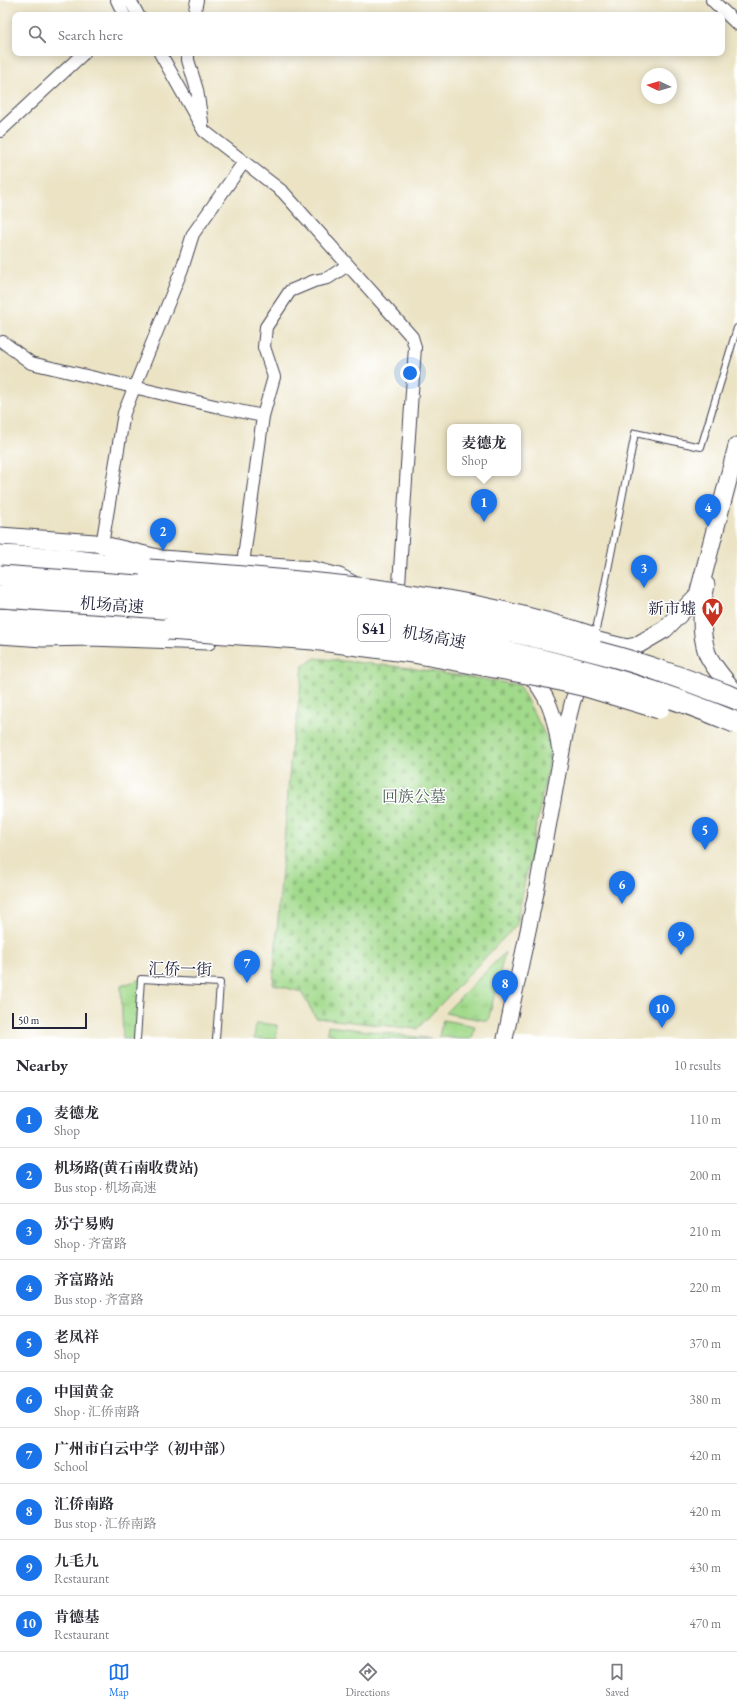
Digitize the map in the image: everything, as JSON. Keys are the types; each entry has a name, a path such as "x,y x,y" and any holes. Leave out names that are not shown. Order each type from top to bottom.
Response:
{"highway":[{"path":"0,556 60,559 149,570 329,584 427,597 490,608 547,623 597,640 736,696"},
{"name":"机场高速","path":"0,576 272,596 416,614 502,630 597,652 736,696"},
{"name":"机场高速","path":"0,597 262,616 348,625 430,636 531,656 605,675 673,697 737,722"},
{"path":"0,619 313,639 413,652 499,667 586,686 655,706 737,734"}],"main road":[{"path":"575,640 627,648 636,646 661,632 698,595 737,446"},
{"path":"736,696 707,654 703,636 704,595 715,541 737,461"},
{"path":"0,536 95,543 162,559 243,564 328,573 350,582 370,600"},
{"path":"0,635 42,638 111,637 274,645 295,641 327,627"}],"street":[{"path":"116,0 122,12"},
{"path":"130,0 136,12"},
{"path":"195,12 197,0"},
{"path":"712,0 724,12"},
{"path":"725,12 737,24"},
{"path":"0,131 81,56"},
{"path":"162,56 204,131 283,192 412,337 415,347 398,604"},
{"path":"188,56 197,90 204,131"},
{"path":"102,545 124,413 182,269 193,234 244,162"},
{"path":"243,564 263,416 274,377 264,347 266,327 290,291 314,281 328,278 348,265"},
{"path":"3,342 31,363 263,416"},
{"path":"510,1038 561,755 573,700 582,675 595,653 597,643"},
{"path":"513,657 540,686 546,696 555,719 561,755"},
{"path":"510,1038 542,911 569,759 580,713 591,678"}],"lane":[{"path":"597,643 636,433 701,448 737,328"},
{"name":"汇侨一街","path":"137,1039 141,979 220,983 216,1039"}],"green space":[{"name":"回族公墓","path":"315,658 410,668 519,685 552,748 516,925 417,1029 316,1018 301,992 273,984 292,740 296,726 303,666"},
{"path":"505,952 488,1021 445,1013"},
{"path":"141,979 137,1039 123,1039 121,986"},
{"path":"443,1020 475,1026 472,1039 458,1039 439,1036"},
{"path":"256,1023 277,1025 276,1039 254,1039"},
{"path":"328,1026 432,1039 331,1039 335,1035 327,1033"}],"place":[{"name":"麦德龙","path":"484,522"},
{"name":"齐富路站","path":"708,527"},
{"name":"机场路(黄石南收费站)","path":"163,551"},
{"name":"苏宁易购","path":"644,588"},
{"name":"新市墟","path":"712,628"},
{"name":"老凤祥","path":"705,850"},
{"name":"中国黄金","path":"622,904"},
{"name":"九毛九","path":"681,955"},
{"name":"广州市白云中学（初中部）","path":"247,983"},
{"name":"汇侨南路","path":"505,1003"},
{"name":"肯德基","path":"662,1028"}]}
